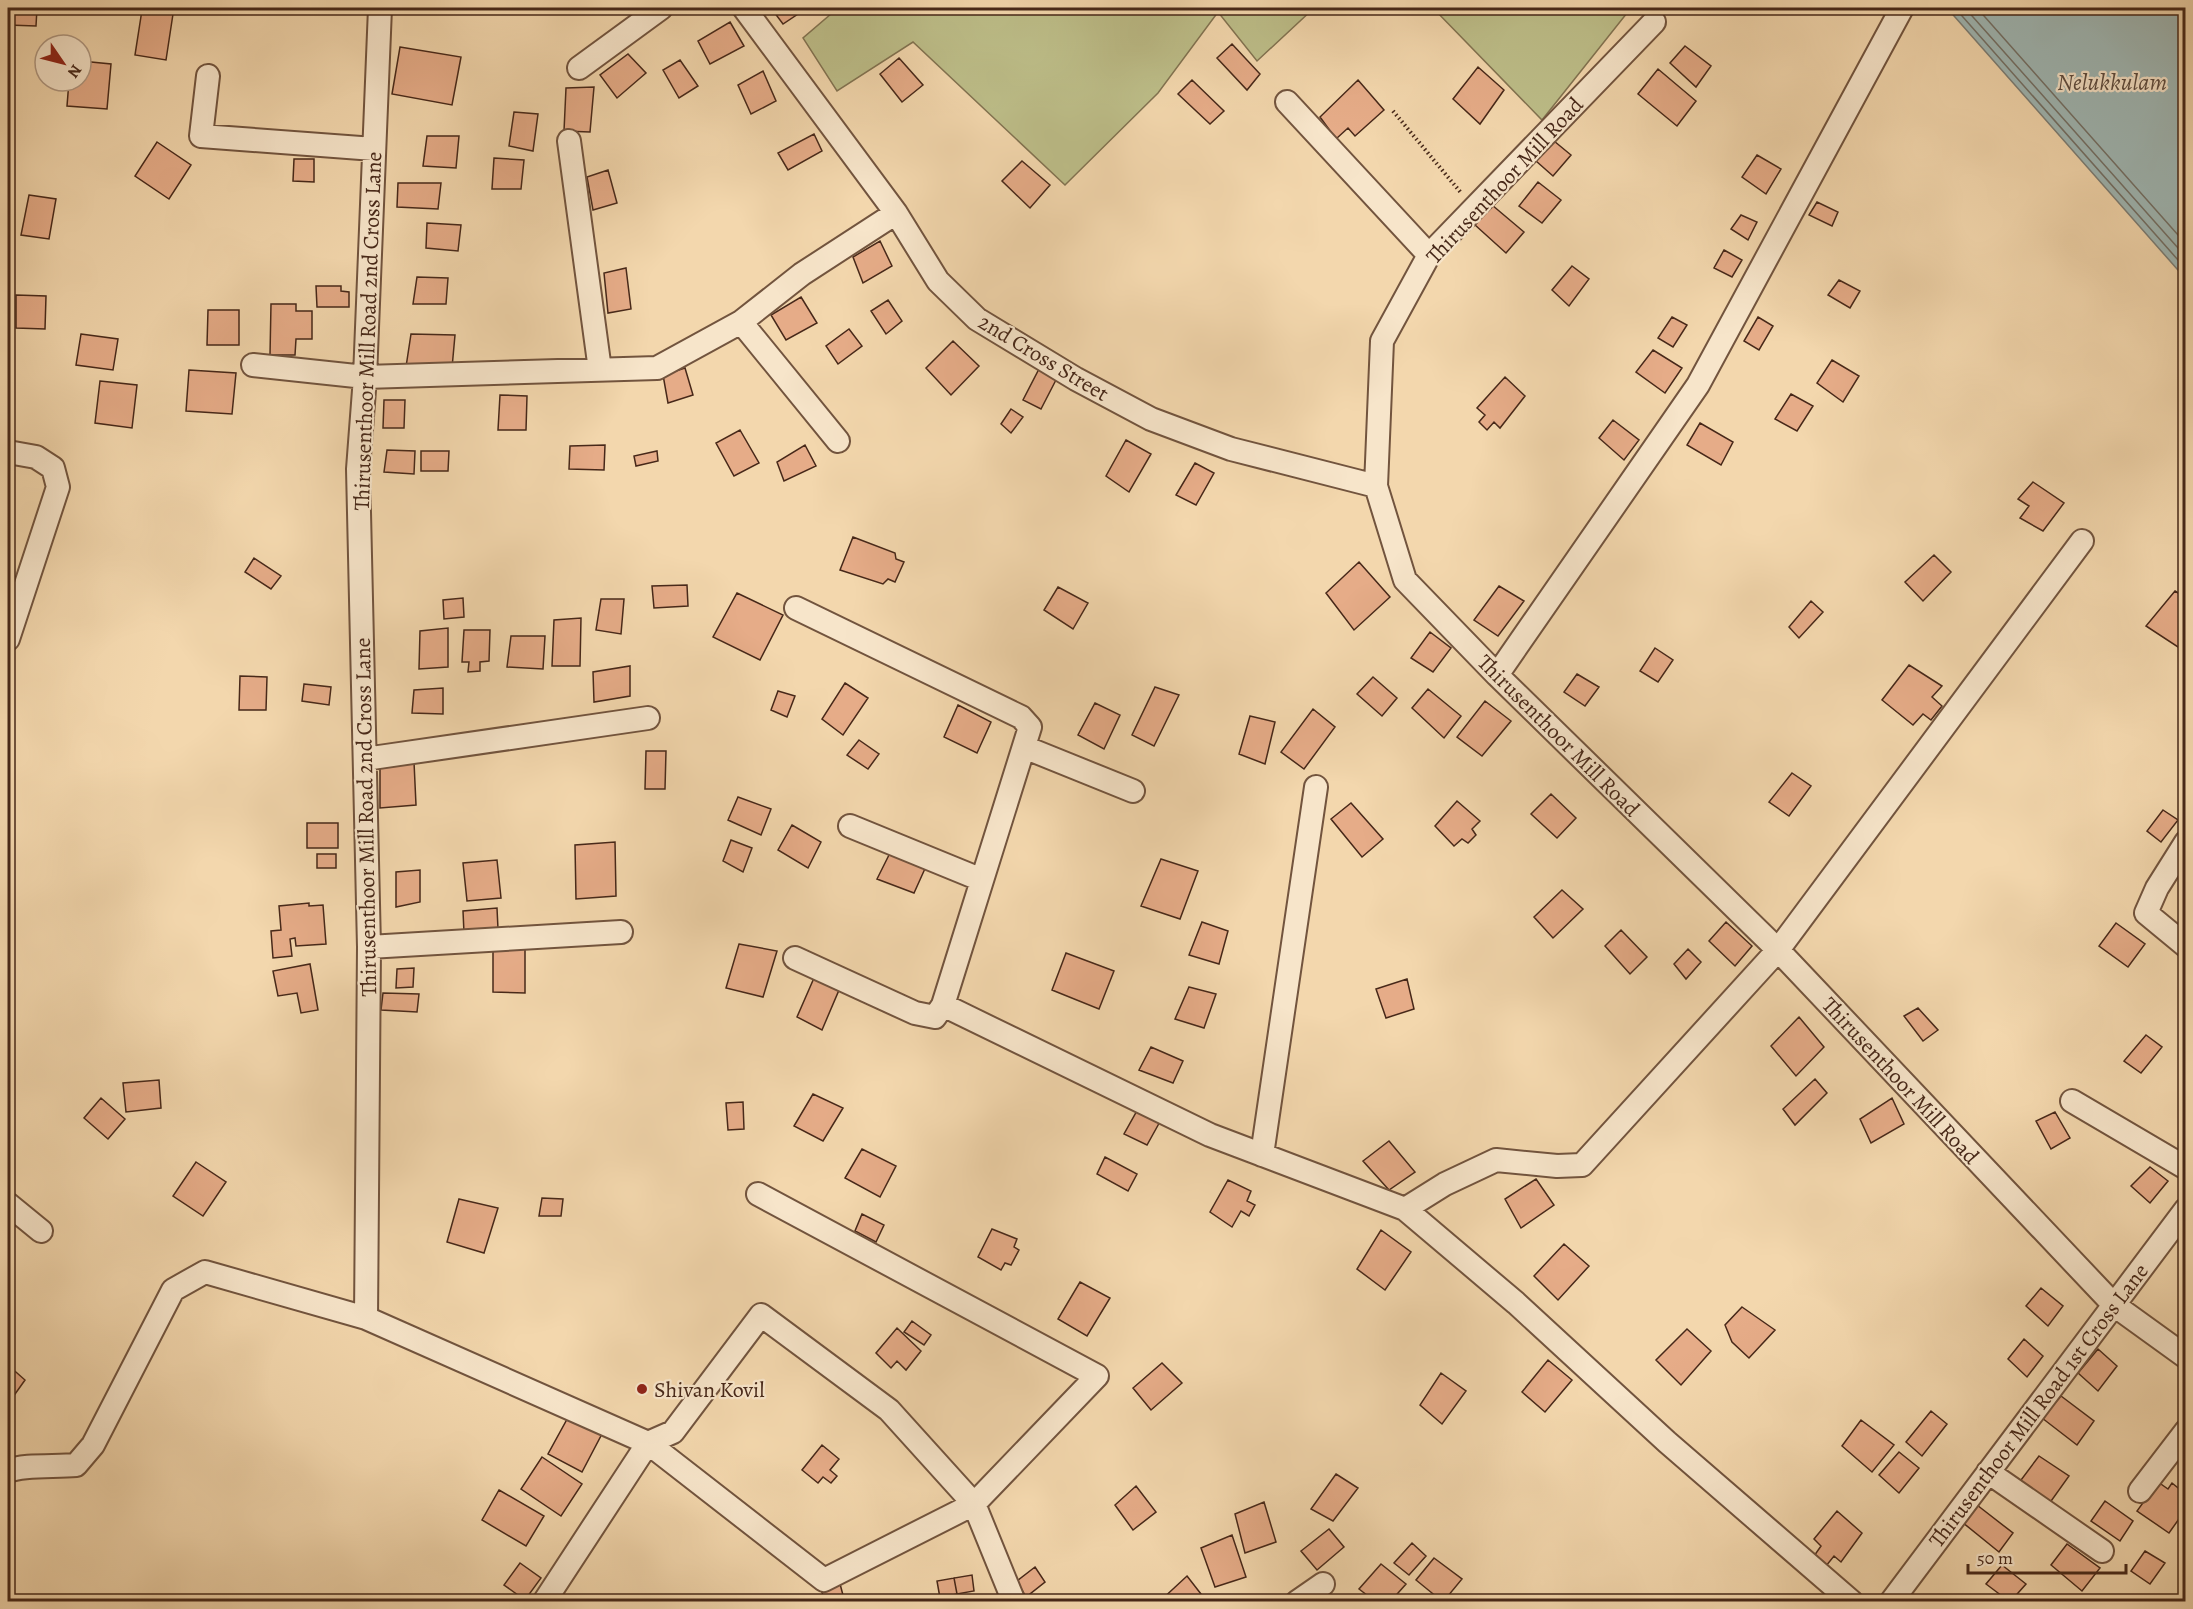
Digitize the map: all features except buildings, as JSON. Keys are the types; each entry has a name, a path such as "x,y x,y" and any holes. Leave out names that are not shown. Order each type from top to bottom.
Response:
{"street":[{"name":"Thirusenthoor Mill Road 2nd Cross Lane","path":"366,1318 369,947 358,469 365,377 381,8"},
{"path":"579,68 661,8"},
{"name":"2nd Cross Street","path":"744,8 896,213 938,281 977,319 1076,379 1151,419 1231,449 1376,486"},
{"path":"1497,675 1698,385 1902,8"},
{"name":"Thirusenthoor Mill Road","path":"1654,22 1429,255 1382,341 1376,486 1405,580 1497,675 1778,950 2114,1305 2186,1357"},
{"path":"208,76 201,136 374,149"},
{"path":"1287,102 1429,255"},
{"path":"569,141 600,370"},
{"path":"253,365 365,377 657,368 741,322 802,274 896,213"},
{"path":"741,322 838,441"},
{"path":"8,452 36,457 53,468 58,488 8,639"},
{"path":"1405,1209 1445,1184 1496,1160 1557,1166 1582,1165 1778,950 2082,541"},
{"path":"795,958 915,1013 935,1017 943,1005 1030,728 1020,717 796,608"},
{"path":"365,759 648,718"},
{"path":"1024,747 1133,791"},
{"path":"1262,1155 1316,787"},
{"path":"850,826 982,880"},
{"path":"2186,842 2157,888 2146,913 2186,946"},
{"path":"369,947 621,932"},
{"path":"943,1005 1210,1135 1405,1209 1516,1303 1666,1442 1852,1602"},
{"path":"2072,1101 2186,1168"},
{"path":"8,1471 17,1467 51,1468 76,1464 93,1445 173,1290 205,1272 366,1318 648,1443 824,1580 974,1504 1097,1376 758,1194"},
{"path":"8,1204 42,1231"},
{"name":"Thirusenthoor Mill Road 1st Cross Lane","path":"1891,1602 2186,1209"},
{"path":"544,1602 648,1443 673,1432 761,1315 888,1410 974,1504 1014,1602"},
{"path":"2140,1491 2186,1431"},
{"path":"1988,1472 2102,1551"},
{"path":"1297,1602 1323,1584"}],"path":[{"path":"1393,111 1474,208"}],"green space":[{"path":"838,8 1314,8 1257,61 1218,12 1158,93 1065,185 913,42 837,91 803,38"},
{"path":"1433,8 1631,8 1542,120"}],"water":[{"name":"Nelukkulam","path":"1947,8 2185,8 2185,278"}],"place":[{"name":"Shivan Kovil","path":"642,1389"}]}
